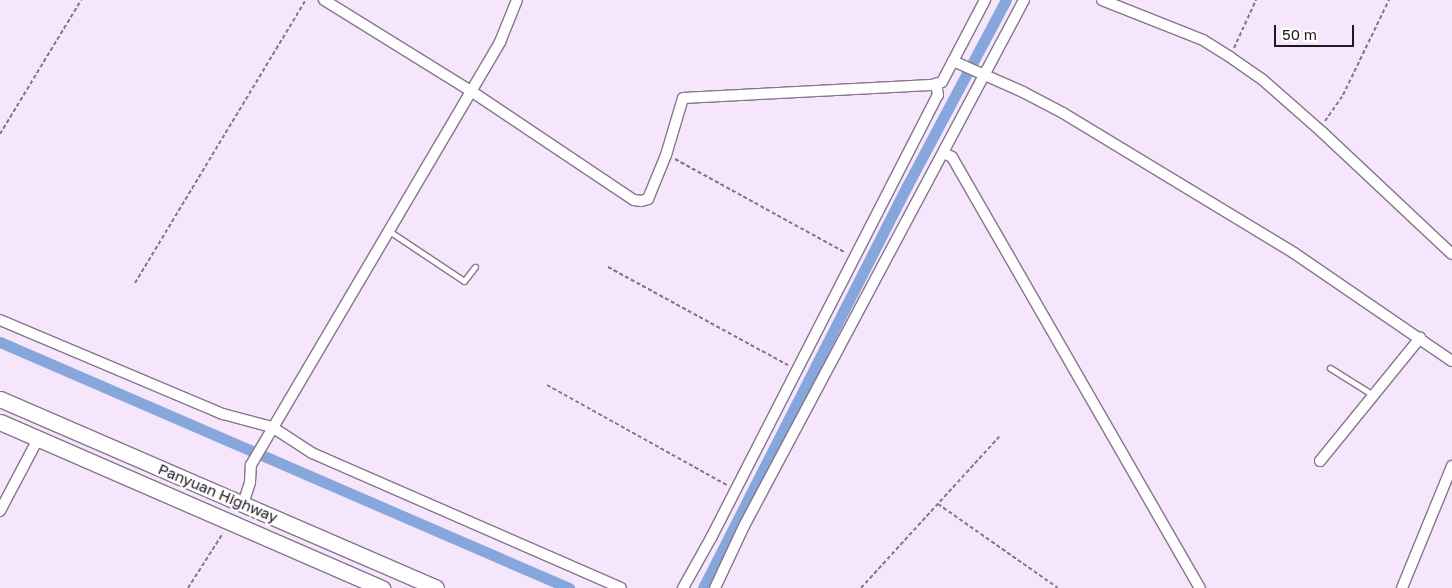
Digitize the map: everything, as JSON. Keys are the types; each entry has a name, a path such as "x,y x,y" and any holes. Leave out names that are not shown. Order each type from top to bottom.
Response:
{"main road":[{"name":"Panyuan Highway","path":"0,399 436,588"},
{"name":"Panyuan Highway","path":"0,422 382,588"}],"street":[{"path":"324,0 471,91 634,200 641,201 648,199 666,155 683,98 936,84 942,82 956,62 985,0"},
{"path":"243,504 250,482 251,465 500,42 517,0"},
{"path":"715,588 744,526 1024,0"},
{"path":"1102,0 1204,40 1263,80 1319,129 1452,254"},
{"path":"956,62 1063,113 1113,143 1294,254 1452,361"},
{"path":"683,588 938,95 936,84"},
{"path":"944,153 952,157 1199,588"},
{"path":"0,320 214,410 270,431 312,453 621,588"},
{"path":"1320,460 1420,338"},
{"path":"0,511 38,439"},
{"path":"1402,588 1452,466"}],"lane":[{"path":"389,231 464,281 475,267"},
{"path":"1330,368 1373,396"}],"path":[{"path":"0,134 80,0"},
{"path":"135,283 306,0"},
{"path":"1230,57 1256,0"},
{"path":"1319,129 1343,95 1389,0"},
{"path":"666,155 853,258"},
{"path":"608,267 796,370"},
{"path":"547,385 735,490"},
{"path":"860,588 1000,437"},
{"path":"938,504 1058,588"},
{"path":"188,588 220,540 228,521"}],"waterway":[{"path":"703,588 907,186 1006,0"},
{"path":"0,342 569,588"}]}
